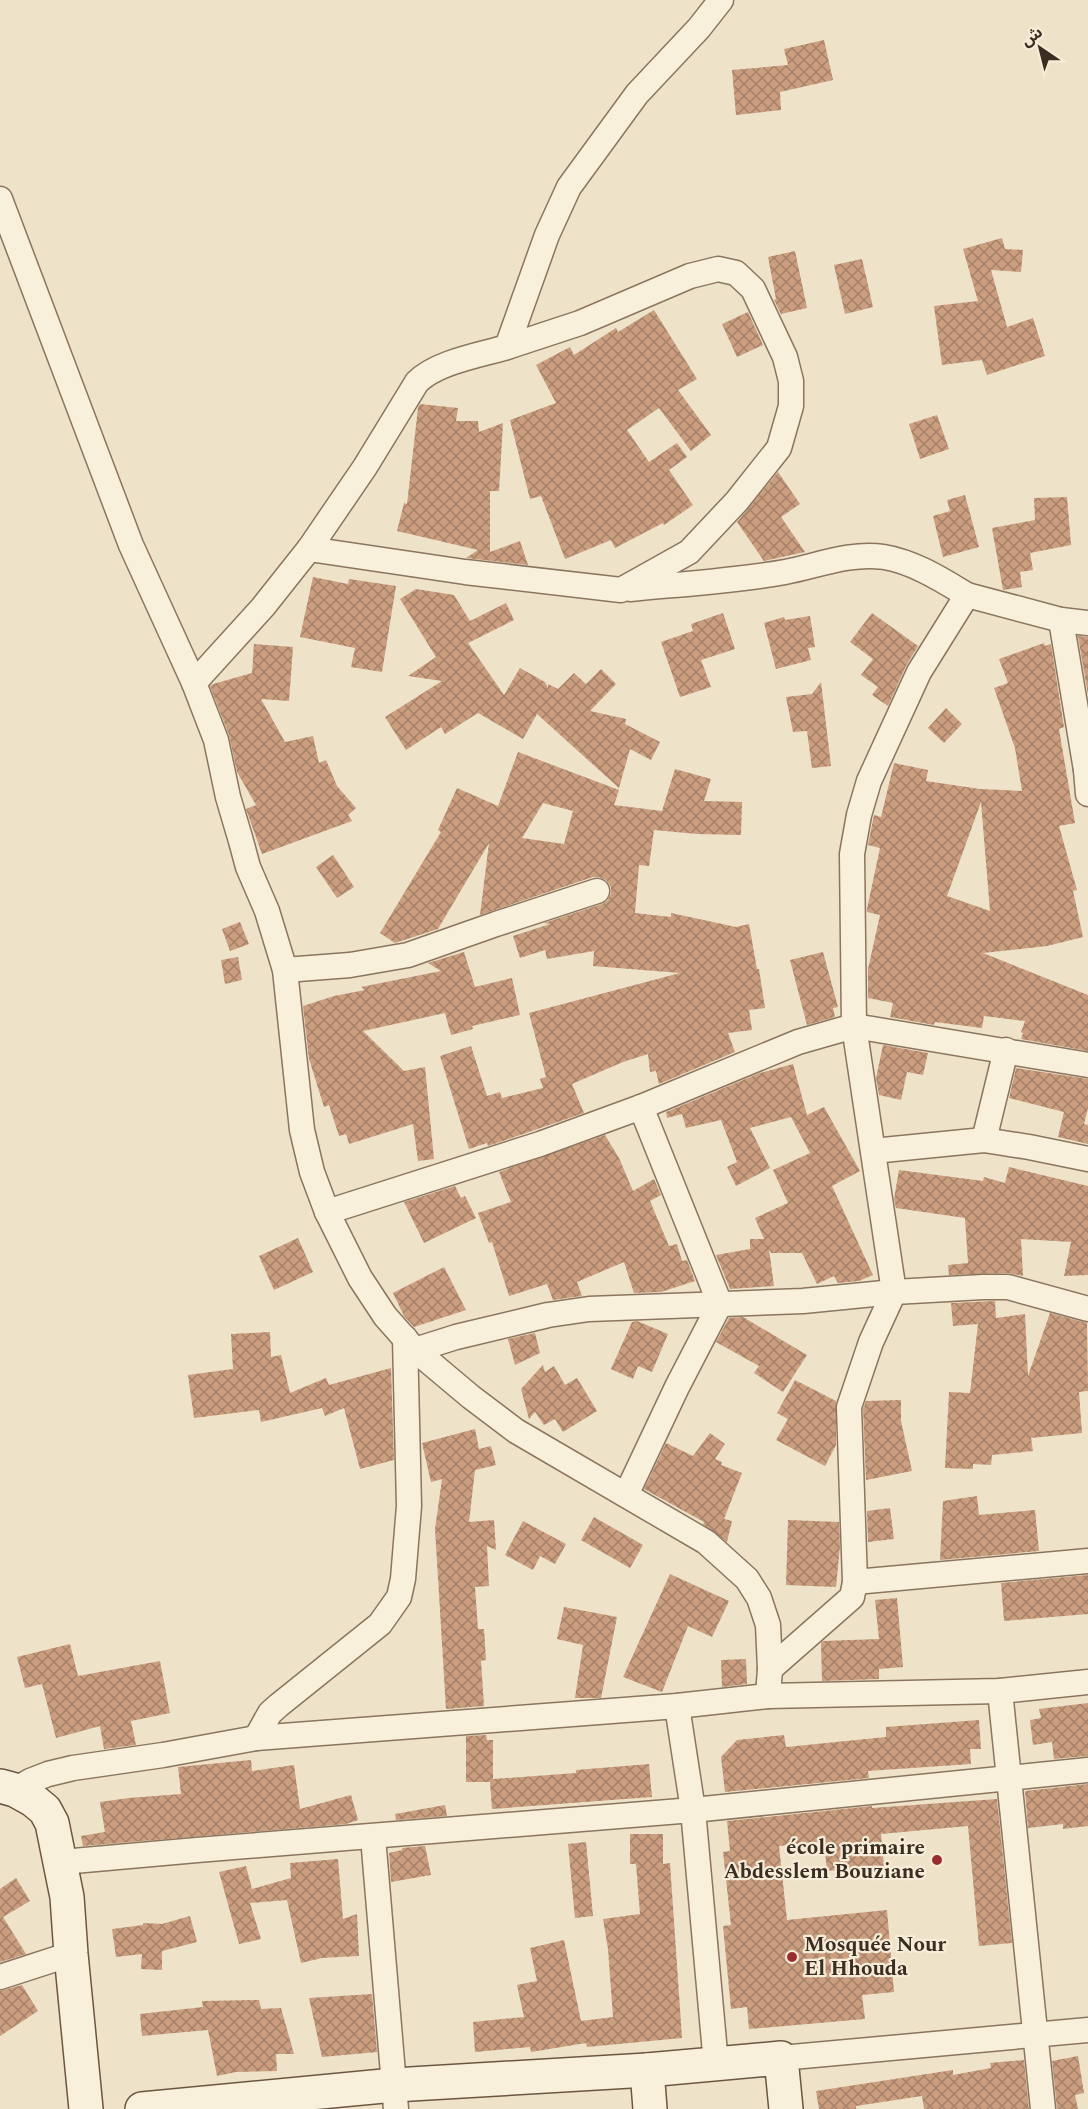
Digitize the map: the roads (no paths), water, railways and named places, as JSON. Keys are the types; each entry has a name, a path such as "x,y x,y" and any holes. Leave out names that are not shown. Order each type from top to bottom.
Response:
{"main road":[{"path":"8,1788 33,1800 45,1810 52,1823 62,1863 68,1897 71,1954 87,2109"},
{"path":"142,2109 395,2097 781,2058 786,2109"},
{"path":"646,2070 650,2109"}],"street":[{"path":"507,347 547,235 569,187 637,94 699,28 721,0"},
{"path":"0,199 131,545 194,683 216,740 228,797 248,867 267,911 285,970 302,1130 312,1172 327,1212 360,1278 385,1316 410,1344 471,1397 516,1431 706,1542 747,1580 759,1598 768,1625 770,1669 768,1696"},
{"path":"194,683 263,607 309,549 365,467 417,382 428,373 443,366 580,323 690,276 718,270 736,273 753,289 785,357 791,381 791,406 779,448 737,501 689,552 621,590"},
{"path":"309,549 465,572 621,590 755,576 859,556 883,557 937,577 967,595 1061,620 1088,623"},
{"path":"770,1669 852,1597 855,1582 849,1407 871,1342 894,1292 854,1026 852,854 859,815 869,781 919,672 967,595"},
{"path":"1061,620 1087,770 1088,794"},
{"path":"285,970 350,965 408,955 597,891"},
{"path":"327,1212 540,1144 641,1107 798,1042 854,1026 1088,1065"},
{"path":"984,1140 1006,1050"},
{"path":"626,1495 677,1387 720,1304 641,1107"},
{"path":"873,1151 984,1140 1088,1159"},
{"path":"410,1344 456,1337 548,1315 589,1309 803,1301 894,1292 983,1287 1008,1287 1088,1309"},
{"path":"256,1738 270,1713 380,1624 399,1597 404,1579 409,1506 410,1344"},
{"path":"855,1582 1088,1561"},
{"path":"8,1788 73,1768 256,1738 677,1706 768,1696 1000,1691 1088,1682"},
{"path":"1000,1691 1042,2109"},
{"path":"677,1706 693,1810 716,2064"},
{"path":"62,1863 693,1810 1088,1770"},
{"path":"373,1837 395,2097"},
{"path":"0,1977 71,1954"},
{"path":"781,2058 1088,2030"}],"place":[{"name":"école primaire Abdesslem Bouziane","path":"937,1860"},
{"name":"Mosquée Nour El Hhouda","path":"792,1957"}]}
